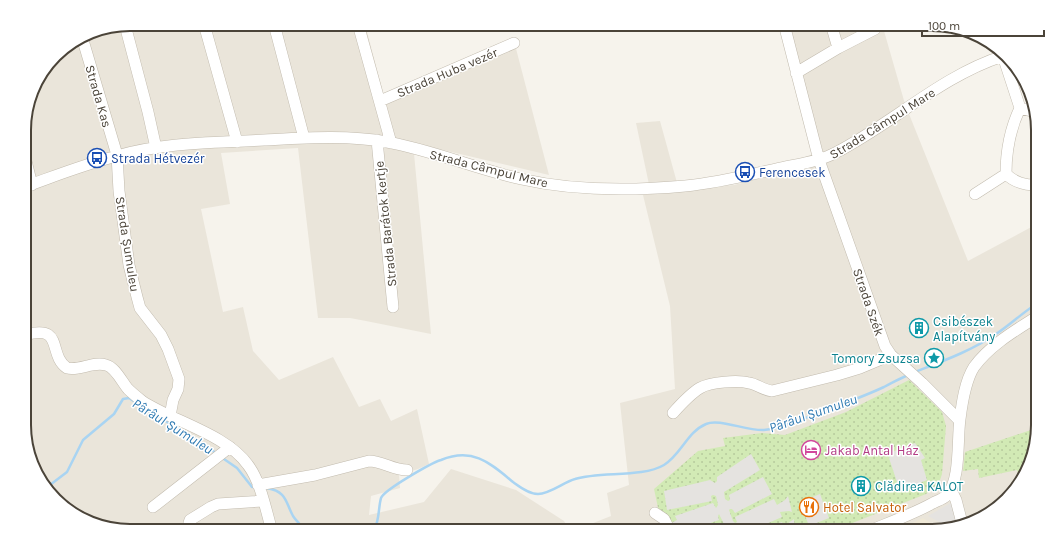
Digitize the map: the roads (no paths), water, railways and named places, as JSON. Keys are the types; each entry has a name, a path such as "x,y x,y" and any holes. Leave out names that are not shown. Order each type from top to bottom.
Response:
{"street":[{"path":"127,31 156,148"},
{"path":"206,31 237,142"},
{"path":"276,31 304,138"},
{"name":"Strada Huba vezér","path":"360,31 391,143"},
{"name":"Strada Szék","path":"786,31 819,160 885,346 891,355 960,420"},
{"path":"833,31 838,48"},
{"path":"796,73 870,31"},
{"name":"Strada Kas","path":"84,43 117,156"},
{"name":"Strada Huba vezér","path":"380,101 514,43"},
{"name":"Strada Câmpul Mare","path":"31,185 117,156 156,148 198,143 304,138 377,140 520,179 559,185 588,188 651,188 685,186 722,181 819,160 837,152 871,132 943,85 974,67 999,57"},
{"path":"1005,63 1020,108 1013,122 1010,136 1006,174"},
{"path":"1020,108 1029,110"},
{"name":"Strada Barátok kertje","path":"377,140 394,307"},
{"name":"Strada Șumuleu","path":"117,156 119,191 132,281 140,308 161,335 179,379 178,389 170,416"},
{"path":"1006,174 1011,179 1024,185 1031,185"},
{"path":"975,194 1006,174"},
{"path":"886,524 922,509 946,496 951,490 956,471 960,420 967,383 974,368 986,354 1002,340 1031,321"},
{"path":"31,333 36,332 45,333 50,337 54,342 59,360 67,368 79,368 100,364 107,365 129,390 141,400 219,440 223,452"},
{"path":"673,413 700,388 707,385 746,382 772,391 837,375 860,368 891,355"},
{"path":"223,452 242,458 249,466 258,485 270,524"},
{"path":"153,507 223,452"},
{"path":"258,485 315,475 369,461 376,461 397,469 407,470"},
{"path":"951,490 956,500 961,520"},
{"path":"189,524 190,520 218,504 263,501"},
{"path":"655,513 664,519 666,524"}],"waterway":[{"name":"Pârâul Șumuleu","path":"915,372 977,346 1031,307"},
{"name":"Pârâul Șumuleu","path":"376,524 381,498 384,494 418,471 452,456 463,455 480,459 489,463 525,490 538,494 552,490 575,479 596,475 644,472 655,469 670,461 694,432 706,424 718,423 757,430 774,428 855,399 909,375"},
{"name":"Pârâul Șumuleu","path":"51,484 67,472 83,440 114,414 123,399 129,398 135,402"},
{"name":"Pârâul Șumuleu","path":"144,408 205,445 217,454"},
{"name":"Pârâul Șumuleu","path":"221,457 237,468 252,487 256,487"},
{"name":"Pârâul Șumuleu","path":"267,488 282,495 293,516 300,524"}],"place":[{"name":"Strada Hétvezér","path":"97,158"},
{"name":"Ferencesek","path":"745,172"},
{"name":"Csibészek Alapítvány","path":"919,328"},
{"name":"Tomory Zsuzsa","path":"934,358"},
{"name":"Jakab Antal Ház","path":"811,450"},
{"name":"Clădirea KALOT","path":"861,486"},
{"name":"Hotel Salvator","path":"809,507"}]}
